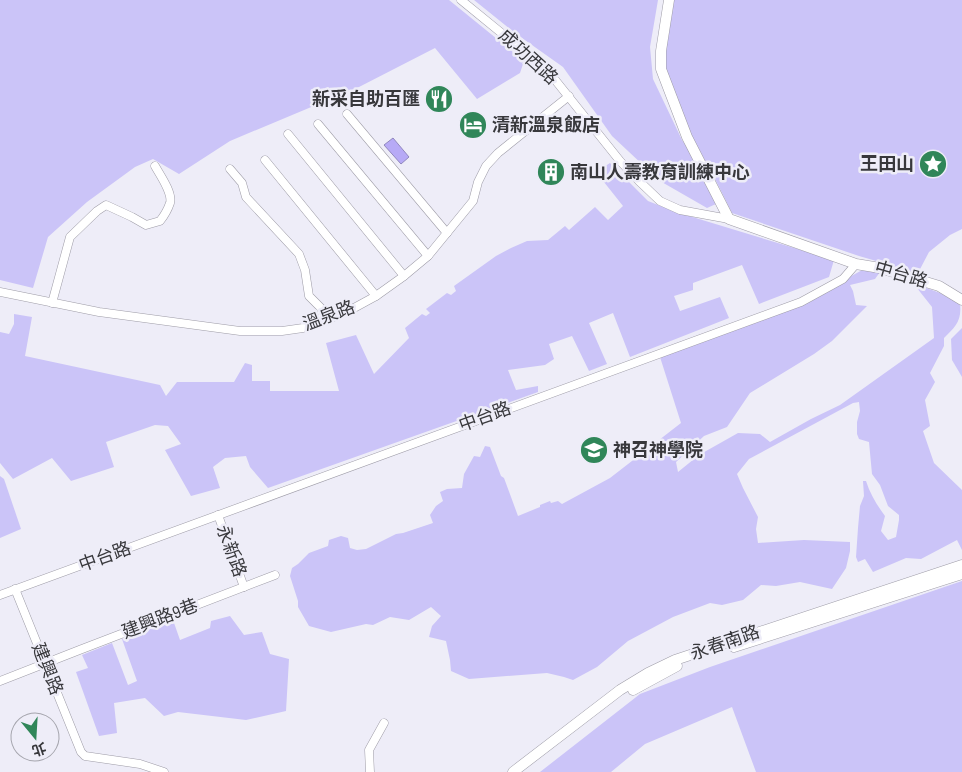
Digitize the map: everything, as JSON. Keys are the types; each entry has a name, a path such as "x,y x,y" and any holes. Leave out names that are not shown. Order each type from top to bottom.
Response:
{"street":[{"name":"成功西路","path":"461,0 548,71 620,161 660,201 680,210 729,219 856,264"},
{"path":"669,0 661,51 662,69 687,137 729,219"},
{"name":"溫泉路","path":"0,292 98,312 240,331 282,332 324,321 376,296 428,256 473,201 478,182 486,166 498,153 569,96"},
{"path":"347,114 447,233"},
{"path":"318,124 428,256"},
{"path":"288,134 404,276"},
{"path":"265,160 376,296"},
{"path":"52,303 70,237 97,210 106,204 146,225 160,221 168,209 170,199 165,184 155,166"},
{"path":"230,168 242,183 246,197 299,254 305,270 309,296 321,308 324,321"},
{"name":"中台路","path":"0,595 801,302 843,279 856,264 880,268 939,286 962,300"},
{"name":"永新路","path":"218,515 244,587"},
{"name":"永春南路","path":"513,772 622,692 644,683 676,663 954,574 962,565"},
{"name":"建興路9巷","path":"0,682 275,576"},
{"name":"建興路","path":"15,589 85,756 140,764 164,772"},
{"name":"永春南路","path":"524,772 622,692"},
{"path":"370,772 369,750 384,723"}],"shaded area":[{"path":"0,0 449,0 524,61 520,73 477,99 435,48 359,87 230,141 179,174 153,159 135,167 87,202 48,237 33,288 0,280"},
{"path":"474,0 658,0 650,47 653,79 682,140 702,167 716,204 707,208 660,181 612,136 563,67 515,33"},
{"path":"665,0 962,0 962,229 950,235 929,252 918,273 859,256 732,213 711,171 671,101 658,59"},
{"path":"393,138 409,157 401,164 384,145"},
{"path":"610,163 648,201 676,212 834,260 829,277 759,304 742,265 693,283 693,290 674,296 680,311 720,297 729,318 630,357 613,313 589,323 607,364 589,371 572,336 549,344 554,359 545,365 508,370 516,390 538,386 538,392 268,488 250,467 246,456 225,458 213,467 220,488 191,496 165,450 181,444 168,426 155,425 106,442 114,467 71,481 52,458 13,479 0,463 0,332 9,334 14,324 14,314 32,317 25,356 160,385 166,396 177,382 234,382 245,363 252,365 252,381 270,381 270,391 339,391 326,343 356,335 374,374 409,338 405,328 422,314 426,316 430,313 426,309 447,293 451,295 456,291 454,286 496,256 527,241 548,240 565,226 569,230 595,207 608,220 623,206 596,172"},
{"path":"864,269 880,272 875,279 850,285 856,305 867,306 832,341 750,393 727,427 704,436 676,462 678,472 699,455 738,433 760,434 770,442 840,405 934,338 932,307 913,283 940,293 960,304 959,319 944,338 944,346 930,373 935,382 925,400 930,426 923,431 934,463 962,490 962,550 957,540 921,559 906,558 873,572 865,559 858,562 856,557 860,506 864,496 863,481 866,481 874,499 885,516 881,531 888,540 896,537 899,520 899,515 888,506 880,485 872,474 869,442 859,439 857,434 857,422 860,411 859,402 853,403 749,459 737,474 758,517 756,529 758,543 804,540 850,542 846,568 832,589 800,582 776,586 761,585 743,600 722,605 710,603 673,617 628,641 597,667 573,680 547,673 469,679 451,671 446,641 429,637 432,626 441,616 431,607 409,620 390,617 373,625 366,624 331,632 309,626 298,607 290,576 292,568 309,553 328,546 329,540 341,536 348,538 350,548 357,550 366,549 396,534 433,523 430,515 436,506 443,501 440,492 447,489 462,488 464,474 474,456 480,457 485,446 490,447 518,516 550,501 551,503 558,501 562,504 610,478 681,423 660,357 803,303"},
{"path":"962,328 962,377 952,360 951,339"},
{"path":"0,476 4,479 21,529 0,538"},
{"path":"962,581 962,772 756,772 732,707 645,744 611,772 540,772 640,694 710,667"},
{"path":"230,616 244,635 262,632 270,654 289,659 286,711 246,720 178,712 164,716 145,698 114,703 117,733 99,736 76,672 88,668 82,655 112,643 128,685 137,681 122,639 173,620 180,640 210,628 211,621"}],"place":[{"name":"新采自助百匯","path":"439,99"},
{"name":"清新溫泉飯店","path":"473,125"},
{"name":"王田山","path":"933,164"},
{"name":"南山人壽教育訓練中心","path":"551,172"},
{"name":"神召神學院","path":"594,450"}]}
